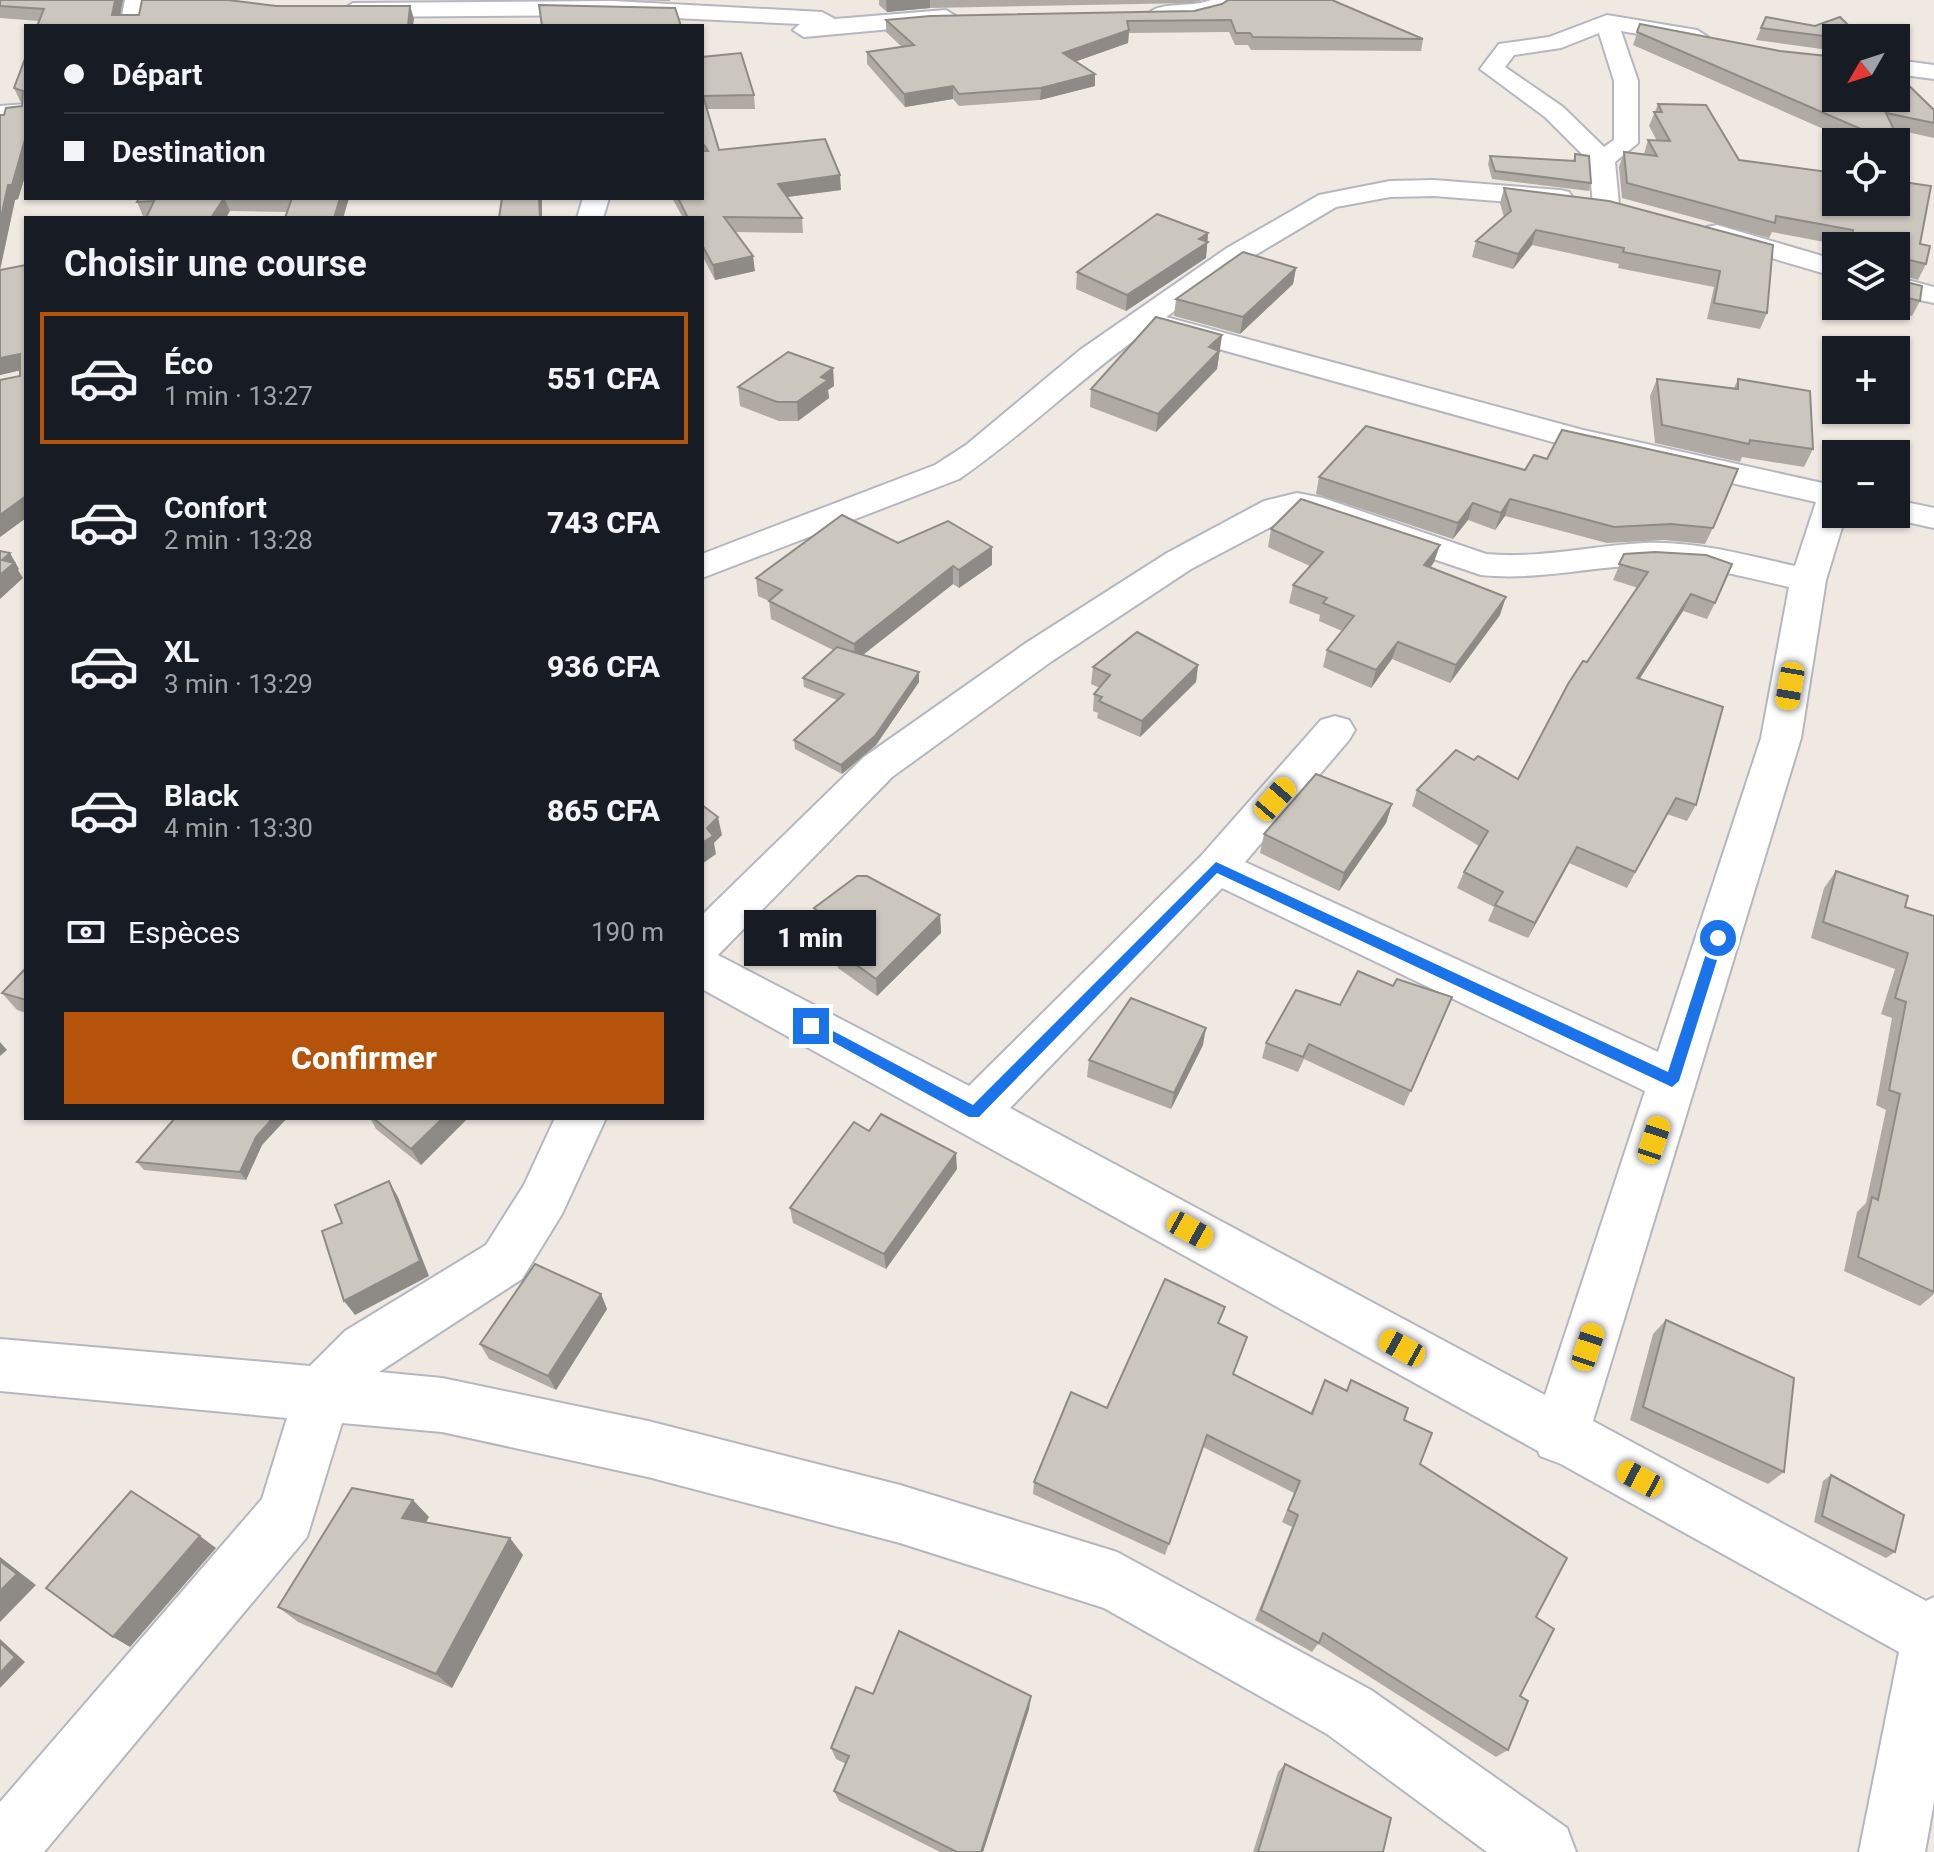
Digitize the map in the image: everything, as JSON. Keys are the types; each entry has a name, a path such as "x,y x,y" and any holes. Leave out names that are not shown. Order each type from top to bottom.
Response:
{"street":[{"path":"131,24 136,0"},
{"path":"1130,15 1193,13 1211,9 1226,0"},
{"path":"335,10 613,8 822,19 831,26"},
{"path":"739,38 831,26 976,17"},
{"path":"1602,159 1626,143 1626,81 1607,22"},
{"path":"704,566 947,472 977,452 1091,356 1237,254 1328,201 1353,193 1434,188 1541,195 1620,209 1602,159 1554,112 1492,69 1507,49 1553,43 1607,22 1716,40"},
{"path":"1910,69 1934,72"},
{"path":"0,113 24,111"},
{"path":"1691,227 1822,265"},
{"path":"1910,288 1933,292"},
{"path":"1146,320 1578,439 1822,493"},
{"path":"704,941 878,767 1039,652 1179,561 1276,508 1297,503 1323,508 1481,564 1510,567 1645,554 1690,554 1808,580"},
{"path":"1910,513 1934,518"},
{"path":"1560,1436 1781,738 1808,580 1825,528"},
{"path":"974,1113 1216,867 1335,730"},
{"path":"1216,867 1672,1081"},
{"path":"704,969 974,1113 1560,1436 1933,1633 1892,1852"},
{"path":"1,1852 286,1516 323,1392 364,1349 504,1262 544,1198 567,1125"},
{"path":"0,1365 442,1405 648,1449 900,1514 1117,1582 1349,1712 1543,1852"}],"building":[{"path":"0,0 115,0 112,15 139,15 142,0 228,0 276,6 410,6 408,24 38,24 44,9 0,6"},
{"path":"1228,0 1332,0 1423,39 1253,37 1250,33 1236,33 1231,20 1127,21 1129,30 1063,53 1095,74 1041,88 959,94 953,86 904,94 867,52 914,45 886,20 930,16 1194,11"},
{"path":"539,5 675,8 680,24 542,24"},
{"path":"1766,17 1815,26 1840,17 1847,24 1822,24 1822,36 1761,28"},
{"path":"1640,24 1780,51 1822,56 1822,112 1910,112 1910,87 1934,110 1934,123 1886,113 1893,128 1859,128 1637,32"},
{"path":"741,53 754,95 704,96 704,57"},
{"path":"24,61 24,143 12,185 8,185 0,222 0,115 4,115 6,108 22,106 23,91 14,88"},
{"path":"704,99 719,150 825,139 840,175 778,184 802,218 724,217 753,256 713,265 704,249 704,216 687,216 679,200 704,200 704,151 708,151 704,145"},
{"path":"1658,104 1706,105 1739,160 1822,171 1822,216 1910,216 1910,183 1931,186 1920,244 1930,246 1926,264 1910,260 1910,232 1853,232 1776,216 1775,223 1627,183 1624,152 1657,156 1648,140 1670,141 1654,112 1662,112"},
{"path":"1575,154 1589,156 1591,183 1495,171 1490,156 1575,161"},
{"path":"1504,188 1609,201 1773,245 1767,313 1714,303 1720,271 1623,252 1624,248 1536,230 1518,254 1476,241 1511,211"},
{"path":"138,200 223,200 212,216 147,216 154,201"},
{"path":"291,200 339,200 335,216 286,216"},
{"path":"502,200 539,200 540,216 499,216"},
{"path":"1157,214 1208,233 1199,239 1208,242 1127,295 1077,272"},
{"path":"1243,252 1296,268 1243,317 1176,299"},
{"path":"24,265 24,497 0,515 0,380 20,376 20,354 0,358 0,270"},
{"path":"1910,283 1922,286 1920,301 1910,298"},
{"path":"1156,317 1222,335 1209,347 1219,351 1158,414 1091,389"},
{"path":"788,352 833,368 821,377 828,380 797,402 777,402 738,387"},
{"path":"1657,379 1738,389 1738,379 1810,391 1813,449 1750,440 1749,444 1662,425"},
{"path":"1366,426 1525,470 1534,455 1547,459 1562,430 1738,469 1713,528 1671,524 1614,527 1510,499 1501,513 1473,503 1458,523 1319,477"},
{"path":"1301,499 1440,545 1424,565 1506,597 1456,665 1398,642 1376,670 1327,650 1354,616 1323,603 1327,598 1293,585 1323,552 1271,529"},
{"path":"842,515 898,543 948,521 992,547 959,570 953,566 854,644 769,601 782,590 756,578"},
{"path":"0,551 10,553 2,560 14,563 0,575"},
{"path":"1624,554 1706,555 1732,564 1715,603 1691,594 1637,678 1723,707 1696,805 1676,798 1635,872 1577,847 1535,923 1495,905 1503,892 1464,872 1488,831 1417,790 1456,750 1474,760 1478,756 1518,779 1568,684 1583,661 1587,662 1648,572 1619,564"},
{"path":"1137,632 1198,665 1142,721 1099,701 1102,697 1094,694 1110,675 1093,667"},
{"path":"837,647 919,672 875,736 841,765 794,740 844,694 803,678"},
{"path":"1316,774 1392,804 1344,873 1264,834"},
{"path":"704,806 718,817 707,828 713,836 704,842"},
{"path":"1836,871 1908,896 1905,907 1934,916 1934,1292 1858,1257 1872,1197 1878,1200 1900,1094 1889,1090 1906,1002 1895,998 1908,953 1823,922"},
{"path":"857,876 867,876 940,915 876,979 836,950 845,931 814,908"},
{"path":"24,970 24,999 2,993"},
{"path":"1358,971 1393,986 1397,979 1452,997 1411,1091 1309,1044 1303,1057 1266,1043 1296,990 1340,1005"},
{"path":"1131,998 1206,1028 1174,1093 1089,1060"},
{"path":"881,1114 956,1153 884,1254 790,1208 854,1122 869,1131"},
{"path":"173,1120 271,1120 256,1137 240,1172 137,1162"},
{"path":"375,1120 441,1120 411,1149"},
{"path":"389,1181 420,1261 344,1301 322,1231 342,1223 335,1205"},
{"path":"535,1264 601,1294 548,1376 480,1344"},
{"path":"1165,1279 1225,1307 1218,1323 1247,1337 1233,1374 1312,1414 1325,1380 1347,1391 1351,1380 1408,1408 1404,1420 1432,1433 1420,1464 1567,1558 1536,1617 1554,1629 1520,1696 1528,1701 1508,1750 1323,1633 1319,1643 1261,1610 1298,1515 1288,1510 1300,1481 1207,1435 1169,1544 1034,1482 1071,1392 1107,1408"},
{"path":"1666,1320 1794,1378 1784,1472 1643,1407"},
{"path":"1831,1475 1904,1515 1895,1552 1822,1516"},
{"path":"352,1488 413,1500 402,1518 510,1538 436,1674 278,1607"},
{"path":"131,1491 200,1536 113,1637 46,1588"},
{"path":"0,1561 17,1574 0,1591"},
{"path":"899,1631 1031,1696 981,1852 957,1852 834,1791 849,1756 831,1748 856,1687 873,1694"},
{"path":"0,1643 15,1657 0,1673"},
{"path":"1285,1764 1391,1818 1383,1852 1258,1852"}],"route":[{"path":"811,1026 974,1113 1216,867 1672,1081 1718,938"}]}
